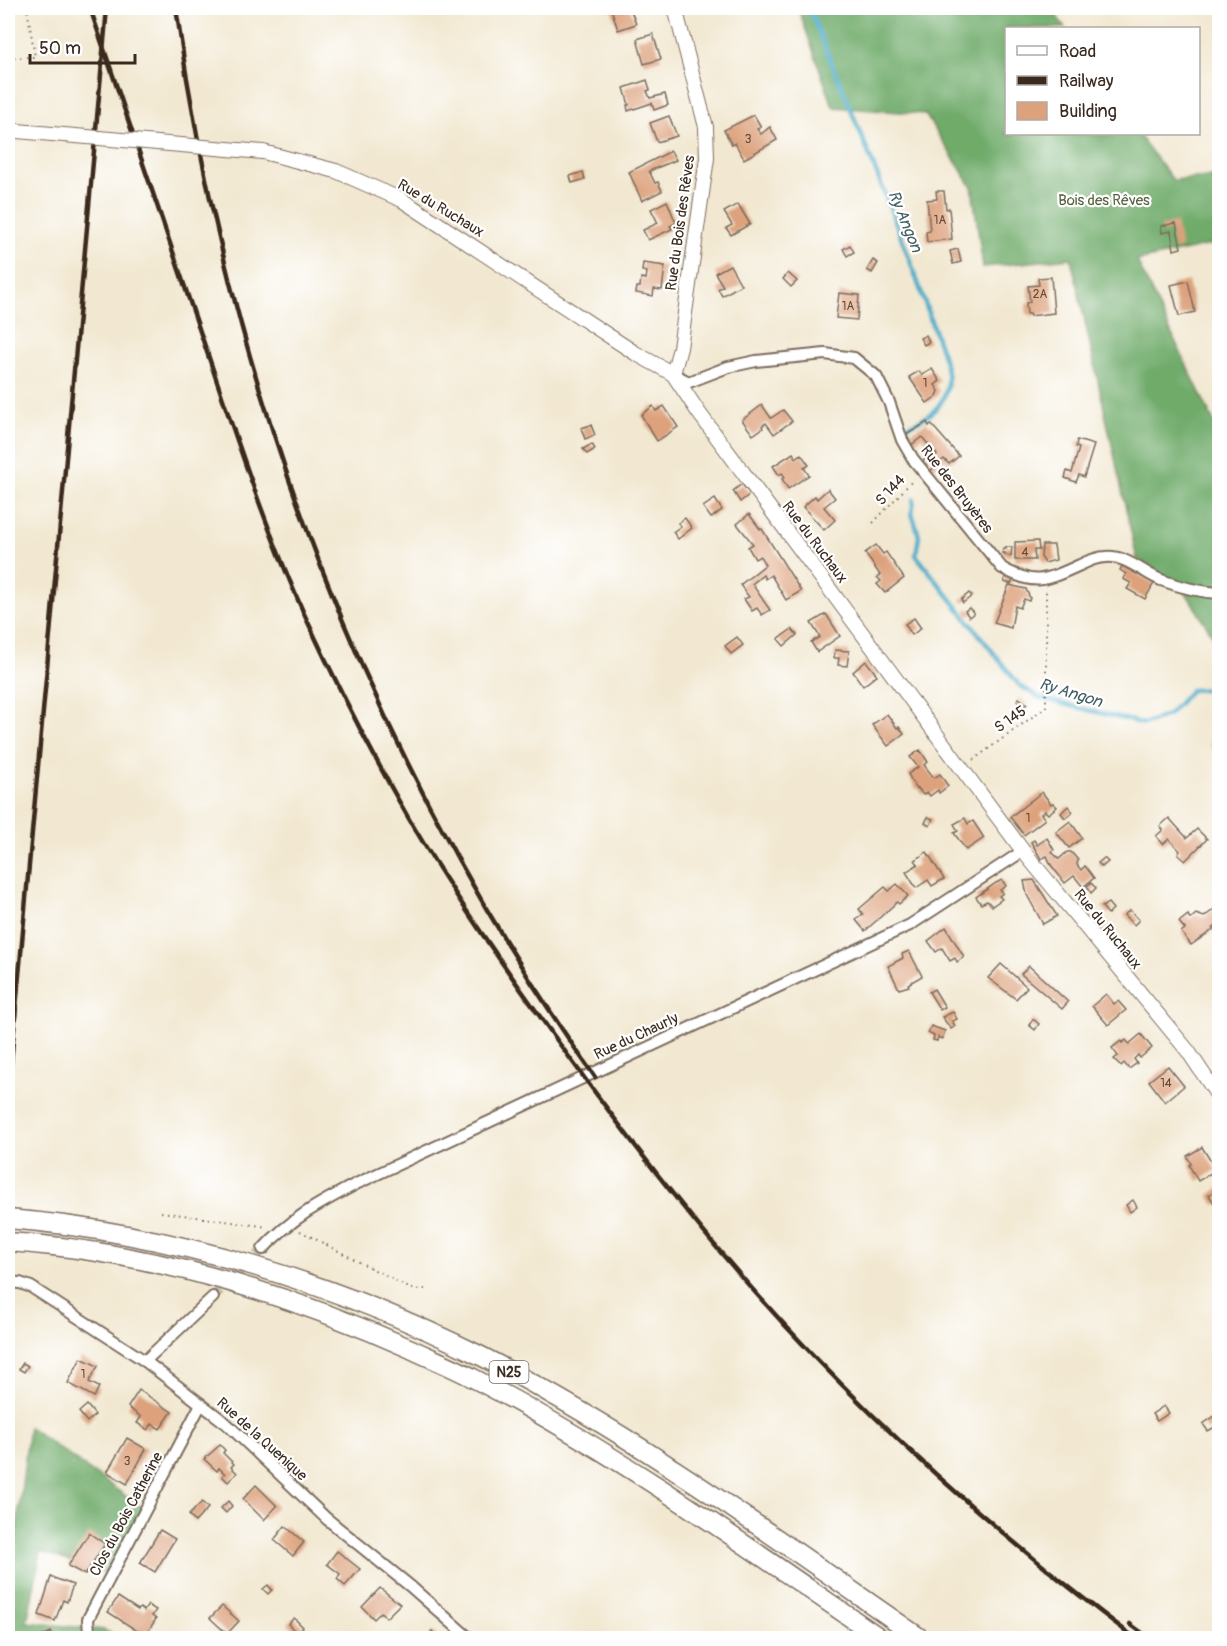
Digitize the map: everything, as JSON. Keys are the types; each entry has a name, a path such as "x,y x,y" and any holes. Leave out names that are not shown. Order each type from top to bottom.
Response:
{"highway":[{"name":"N25","path":"8,1219 46,1222 154,1240 295,1279 382,1311 481,1356 560,1400 674,1470 920,1638"},
{"name":"N25","path":"8,1242 41,1244 145,1261 285,1299 374,1333 472,1377 550,1420 659,1488 880,1638"}],"street":[{"name":"Rue du Bois des Rêves","path":"672,374 680,348 707,158 706,127 675,8"},
{"name":"Rue du Ruchaux","path":"12,131 263,152 336,171 402,201 635,353 672,374 1023,851 1188,1051 1220,1099"},
{"name":"Rue des Bruyères","path":"672,374 689,382 728,367 756,361 825,354 854,358 876,376 889,402 902,440 922,471 954,507 988,554 1002,568 1027,580 1046,578 1107,556 1122,559 1159,579 1183,587 1220,593"},
{"name":"Rue du Chaurly","path":"263,1250 280,1231 317,1205 356,1184 910,925 1023,851"},
{"name":"Rue de la Quenique","path":"8,1282 31,1287 145,1361 227,1424 327,1519 410,1586 469,1638"},
{"path":"145,1361 213,1297"},
{"name":"Clos du Bois Catherine","path":"94,1638 89,1632 88,1619 201,1404"}],"path":[{"path":"8,58 35,57 27,8"},
{"name":"S 144","path":"873,523 922,471"},
{"name":"S 145","path":"985,750 1046,707 1046,578"},
{"path":"161,1212 280,1231 297,1230 411,1289 425,1289"}],"green space":[{"name":"Bois des Rêves","path":"798,8 1051,8 1064,27 1005,27 1005,135 1139,135 1173,180 1219,176 1219,243 1137,261 1219,433 1219,646 1185,591 1137,559 1071,258 983,267 972,187 925,114 833,107"},
{"path":"1219,701 1220,757 1212,745"},
{"path":"29,1427 144,1509 109,1574 41,1552 27,1622 104,1630 121,1638 8,1638 8,1599"}],"building":[{"path":"611,8 630,8 636,24 618,30"},
{"path":"653,34 661,59 644,64 637,39"},
{"path":"647,80 650,90 647,91 650,98 665,94 668,105 654,110 652,103 628,111 627,105 629,105 624,88"},
{"path":"754,115 761,127 757,129 761,134 770,127 777,140 744,159 735,143 732,145 724,130"},
{"path":"669,116 677,136 657,142 650,123"},
{"path":"671,151 676,160 649,171 662,191 642,201 629,172"},
{"path":"583,172 585,179 572,183 570,176"},
{"path":"936,191 944,191 946,209 949,208 952,239 927,242 926,232 930,231 927,200 937,199"},
{"path":"667,201 676,223 670,226 672,229 648,240 643,230 658,223 651,209"},
{"path":"738,204 750,224 731,235 726,228 732,225 724,212"},
{"path":"1176,223 1181,248 1174,250 1171,231 1162,233 1161,226"},
{"path":"850,245 854,252 847,256 843,249"},
{"path":"958,249 961,262 953,264 950,251"},
{"path":"873,260 878,263 872,273 867,270"},
{"path":"643,263 665,266 662,290 654,289 653,296 636,293 637,287 640,287 641,278 646,279 647,272 642,271"},
{"path":"730,265 741,285 722,296 718,289 723,286 715,273"},
{"path":"788,273 797,281 791,287 783,279"},
{"path":"1051,277 1054,313 1030,316 1027,314 1026,303 1030,302 1028,286 1039,285 1038,278"},
{"path":"1188,281 1195,312 1179,316 1171,285"},
{"path":"839,293 859,295 857,320 836,318"},
{"path":"926,335 929,342 924,345 920,338"},
{"path":"932,369 940,381 935,385 939,391 937,396 927,403 909,377 919,371 922,375"},
{"path":"762,405 771,418 783,410 792,421 774,434 766,423 753,435 742,420"},
{"path":"653,406 656,411 664,406 678,427 657,441 641,415"},
{"path":"927,422 959,456 949,464 944,459 930,471 923,461 927,457 930,461 937,455 922,437 911,445 906,435"},
{"path":"591,425 595,435 585,439 581,428"},
{"path":"1077,440 1094,445 1084,477 1079,475 1076,482 1065,478 1067,471 1072,473 1079,448 1076,447"},
{"path":"592,444 595,449 587,454 583,449"},
{"path":"793,453 796,458 801,454 809,465 804,468 809,475 788,489 782,479 785,477 782,473 779,475 773,466"},
{"path":"742,484 750,494 740,502 733,491"},
{"path":"828,489 835,498 824,507 835,520 824,530 803,507 815,496 817,499"},
{"path":"715,499 722,510 711,518 703,507"},
{"path":"749,514 762,529 801,591 786,600 771,575 765,579 763,575 752,584 770,610 762,615 757,608 752,611 744,599 749,597 740,585 765,565 760,556 755,559 748,547 753,544 737,524"},
{"path":"685,518 692,528 678,539 673,532 681,526 678,523"},
{"path":"1038,541 1039,550 1034,550 1035,560 1015,560 1015,542"},
{"path":"876,545 883,554 886,552 904,578 885,593 877,584 881,581 877,577 880,575 865,553"},
{"path":"1042,545 1054,545 1056,560 1045,563 1041,557"},
{"path":"1006,547 1012,547 1011,556 1002,553"},
{"path":"1122,566 1154,583 1145,599 1127,589 1131,583 1123,579 1126,574 1120,570"},
{"path":"1005,577 1013,580 1011,584 1004,582"},
{"path":"1009,585 1026,589 1030,598 1029,601 1024,599 1020,608 1015,606 1011,628 994,623"},
{"path":"969,593 972,596 963,603 961,600"},
{"path":"969,608 974,613 969,617 965,611"},
{"path":"826,614 840,636 817,652 811,642 820,637 811,623"},
{"path":"914,618 921,628 912,635 905,624"},
{"path":"792,629 797,635 784,646 778,639"},
{"path":"737,637 743,645 731,654 725,646"},
{"path":"835,650 849,651 847,666 838,665 839,658 834,658"},
{"path":"866,661 877,675 863,686 853,672"},
{"path":"1019,698 1027,704 1023,707 1017,700"},
{"path":"887,714 904,734 888,746 872,725"},
{"path":"920,750 928,762 924,765 934,778 940,774 948,786 930,796 927,792 923,795 918,788 916,789 908,774 918,767 910,757"},
{"path":"1042,792 1051,804 1057,807 1048,814 1045,811 1041,814 1045,819 1024,835 1010,817"},
{"path":"1068,806 1073,812 1065,818 1061,813"},
{"path":"928,817 933,819 930,826 925,823"},
{"path":"965,818 968,824 973,821 984,838 966,850 954,833 958,831 954,824"},
{"path":"1169,818 1187,838 1197,829 1207,839 1185,861 1178,854 1180,851 1169,839 1163,844 1156,836 1163,830 1160,826"},
{"path":"1070,821 1082,838 1069,848 1056,832"},
{"path":"1047,838 1054,850 1052,852 1059,859 1067,852 1071,852 1078,860 1077,865 1081,870 1085,866 1094,878 1083,887 1074,876 1065,883 1047,856 1041,859 1031,842 1034,840 1037,845"},
{"path":"927,852 944,879 932,886 928,880 916,888 906,872 918,864 915,860"},
{"path":"1104,858 1108,862 1102,867 1098,863"},
{"path":"1002,880 1006,886 1000,890 1003,893 999,896 1002,899 992,906 987,901 981,904 976,897"},
{"path":"1034,880 1057,916 1043,924 1027,895 1024,881"},
{"path":"1091,883 1096,888 1091,893 1087,886"},
{"path":"897,884 908,896 899,904 897,902 865,931 856,920 863,914 859,909 885,887 889,891"},
{"path":"1108,903 1113,909 1108,914 1102,907"},
{"path":"1217,907 1220,910 1220,923 1191,945 1181,932 1185,929 1179,922 1188,915 1190,919 1196,914 1204,917"},
{"path":"1130,910 1139,920 1134,925 1124,915"},
{"path":"946,927 964,957 957,962 955,958 950,961 942,948 936,952 928,941"},
{"path":"1106,927 1111,933 1108,936 1103,930"},
{"path":"909,951 922,976 908,984 909,986 899,989 888,966 903,958 902,954"},
{"path":"1001,964 1027,987 1016,999 988,978"},
{"path":"1029,966 1068,1002 1062,1009 1021,974"},
{"path":"934,989 945,1007 940,1010 929,992"},
{"path":"1106,994 1114,1004 1118,1001 1126,1010 1108,1025 1092,1006"},
{"path":"953,1012 957,1019 952,1021 955,1026 951,1029 942,1017"},
{"path":"1033,1019 1039,1024 1035,1030 1029,1025"},
{"path":"931,1026 945,1031 942,1039 938,1037 937,1041 933,1040 934,1036 928,1033"},
{"path":"1141,1034 1152,1048 1140,1058 1138,1055 1134,1059 1137,1063 1129,1069 1124,1063 1121,1066 1114,1059 1118,1056 1112,1048 1121,1041 1122,1043 1126,1040 1129,1044"},
{"path":"1168,1066 1184,1086 1165,1102 1149,1081"},
{"path":"1202,1147 1216,1170 1198,1181 1187,1156"},
{"path":"1220,1187 1220,1202 1215,1205 1209,1195"},
{"path":"1133,1200 1137,1207 1130,1212 1126,1205"},
{"path":"81,1358 98,1366 89,1382 99,1387 94,1397 68,1383"},
{"path":"23,1363 28,1366 24,1372 19,1369"},
{"path":"139,1390 172,1412 160,1429 152,1424 148,1430 137,1423 141,1417 128,1407"},
{"path":"87,1405 95,1415 87,1422 79,1412"},
{"path":"1164,1406 1169,1413 1157,1421 1152,1414"},
{"path":"1218,1414 1220,1424 1208,1431 1203,1424"},
{"path":"127,1438 146,1449 127,1484 107,1472"},
{"path":"220,1445 225,1450 223,1453 234,1464 231,1467 237,1473 228,1482 222,1476 225,1474 219,1468 217,1471 204,1459"},
{"path":"256,1485 277,1506 264,1520 243,1499"},
{"path":"228,1501 232,1506 226,1513 221,1508"},
{"path":"202,1502 208,1508 195,1522 189,1515"},
{"path":"285,1526 304,1542 293,1556 274,1540"},
{"path":"160,1530 175,1539 155,1572 140,1563"},
{"path":"89,1533 105,1544 85,1575 68,1566"},
{"path":"337,1551 360,1569 345,1586 337,1579 340,1574 327,1564"},
{"path":"51,1577 73,1585 67,1602 63,1600 55,1621 39,1615"},
{"path":"268,1585 272,1590 268,1594 263,1589"},
{"path":"380,1588 400,1604 386,1618 381,1612 374,1619 362,1607"},
{"path":"118,1597 138,1610 140,1608 144,1611 148,1605 156,1610 152,1616 156,1619 145,1636 108,1612"},
{"path":"222,1606 239,1621 227,1634 210,1618"},
{"path":"294,1618 303,1627 297,1633 288,1624"},
{"path":"432,1631 438,1637 437,1638 429,1636"},
{"path":"51,1632 55,1638 40,1637"}],"waterway":[{"name":"Ry Angon","path":"809,8 888,203 945,363 948,380 941,403 931,414 903,428"},
{"name":"Ry Angon","path":"914,499 912,513 919,536 916,555 1019,685 1040,698 1144,724 1168,715 1191,690 1220,689"}],"tunnel":[{"path":"213,1297 263,1249"}],"railway":[{"path":"90,8 242,454 278,552 305,616 355,719 409,819 445,878 524,994 609,1112 680,1203 797,1339 889,1430 984,1517 1135,1638"},
{"path":"8,1096 107,8"},
{"path":"176,8 200,151 233,293 273,432 321,568 378,701 442,830 515,956 595,1077"},
{"path":"1130,1624 1149,1638"}]}
